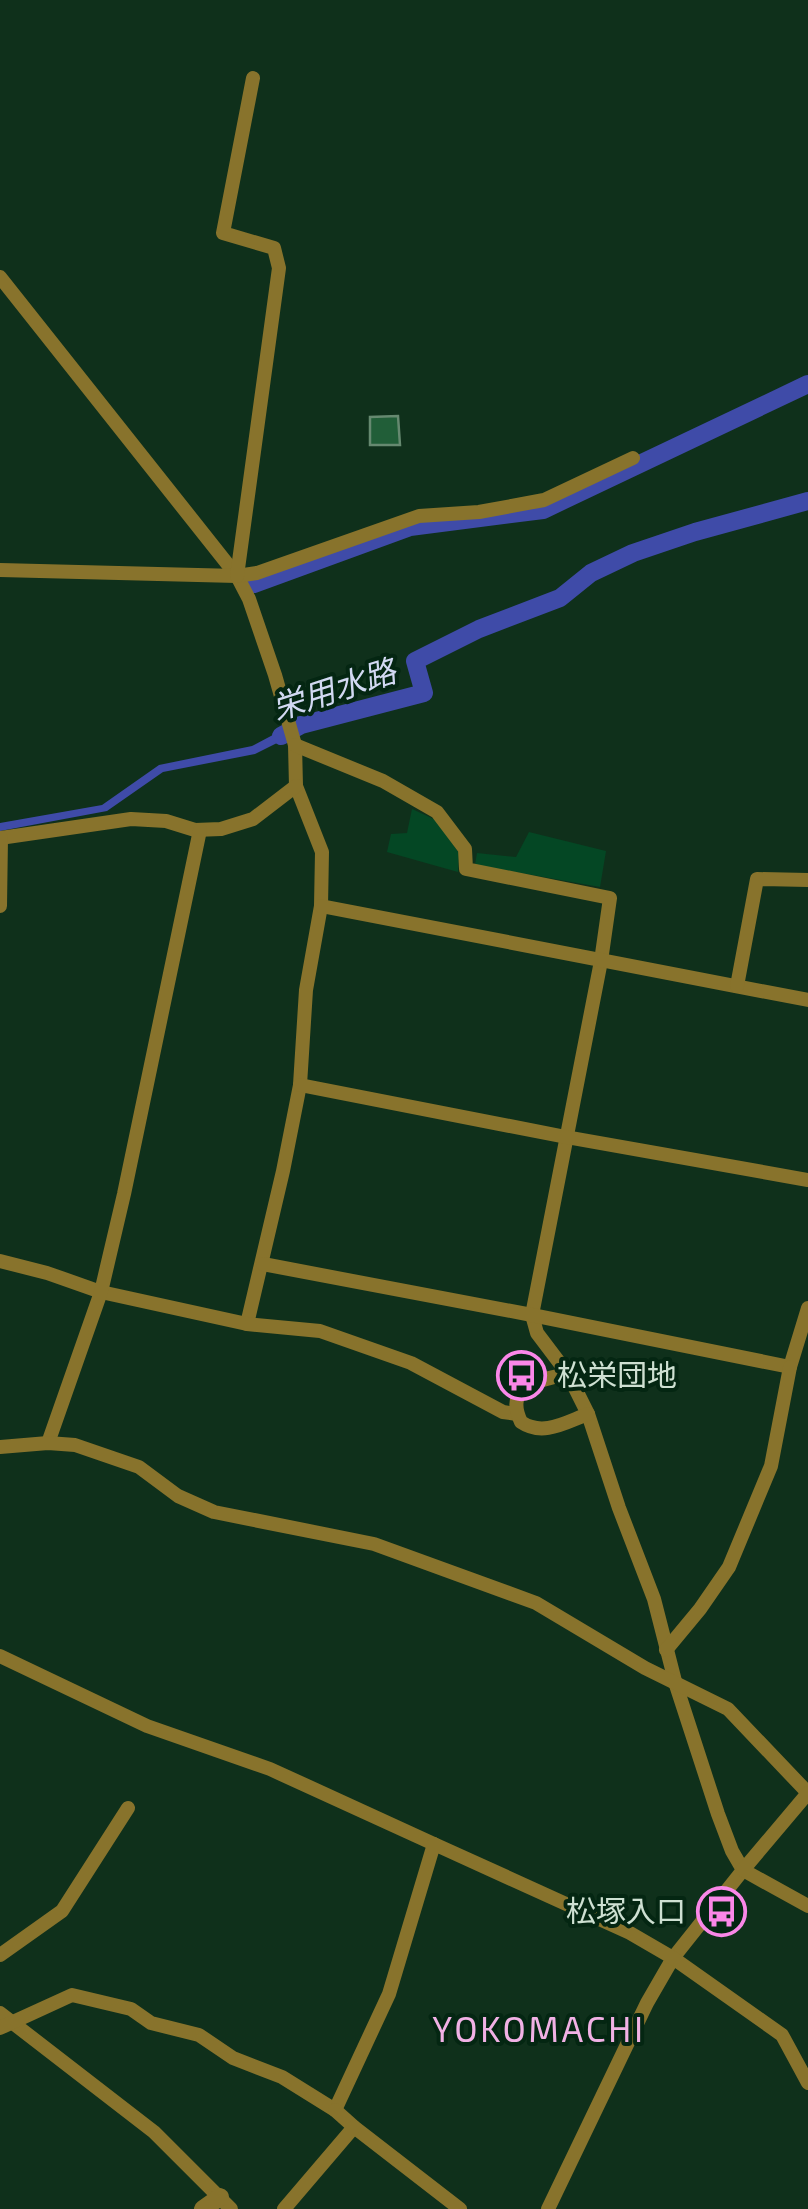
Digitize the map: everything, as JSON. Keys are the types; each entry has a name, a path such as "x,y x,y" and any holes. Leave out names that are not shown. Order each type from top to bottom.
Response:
{"street":[{"path":"237,576 279,268 274,248 222,233 253,78"},
{"path":"0,277 237,576 250,600 275,674 295,745 296,786 322,852 321,906 306,990 300,1085 247,1324"},
{"path":"0,570 257,574 419,516 479,512 544,500 633,458"},
{"path":"295,745 383,781 437,812 465,850 466,868 610,898 532,1314 537,1334 568,1374 588,1414 654,1599 676,1685 732,1850 743,1870 808,1906"},
{"path":"0,906 1,838 132,819 166,821 200,830 221,829 253,819 296,786"},
{"path":"48,1444 100,1292 200,830"},
{"path":"737,986 757,880 808,880"},
{"path":"321,906 808,1000"},
{"path":"300,1085 566,1138 808,1180"},
{"path":"0,1262 100,1292 247,1324 320,1332 411,1363 503,1412 517,1414"},
{"path":"262,1264 532,1314 790,1368"},
{"path":"666,1650 728,1567 771,1466 790,1368 808,1308"},
{"path":"568,1374 532,1382 524,1388 516,1404 517,1414 521,1422 538,1429 549,1429 588,1414"},
{"path":"0,1447 74,1445 139,1467 178,1496 214,1512 374,1544 536,1602 676,1685 728,1709 808,1793 673,1958 647,2003 548,2209"},
{"path":"0,1656 147,1726 270,1768 630,1934 673,1958 782,2034 808,2083"},
{"path":"0,1955 62,1911 128,1808"},
{"path":"335,2110 389,1994 434,1844"},
{"path":"4,2021 72,1995 130,2009 152,2023 199,2036 233,2058 282,2077 335,2110 460,2209"},
{"path":"4,2021 154,2132 225,2203 204,2209"},
{"path":"284,2209 354,2127"}],"green space":[{"path":"412,809 436,820 459,853 458,872 387,852 391,834 407,833"},
{"path":"529,832 606,851 600,887 475,865 477,853 516,857"}],"shaded area":[{"path":"301,720 303,730 255,754 163,772 107,811 0,831 0,823 102,805 159,765 252,746"}],"building":[{"path":"398,416 400,445 370,445 370,417"}],"waterway":[{"path":"254,584 410,527 543,510 808,384"},
{"name":"栄用水路","path":"281,736 301,725 424,693 415,661 479,629 560,598 591,573 633,553 808,501"}],"place":[{"name":"松栄団地","path":"522,1376"},
{"name":"松塚入口","path":"721,1912"}],"district":[{"name":"YOKOMACHI","path":"539,2030"}]}
